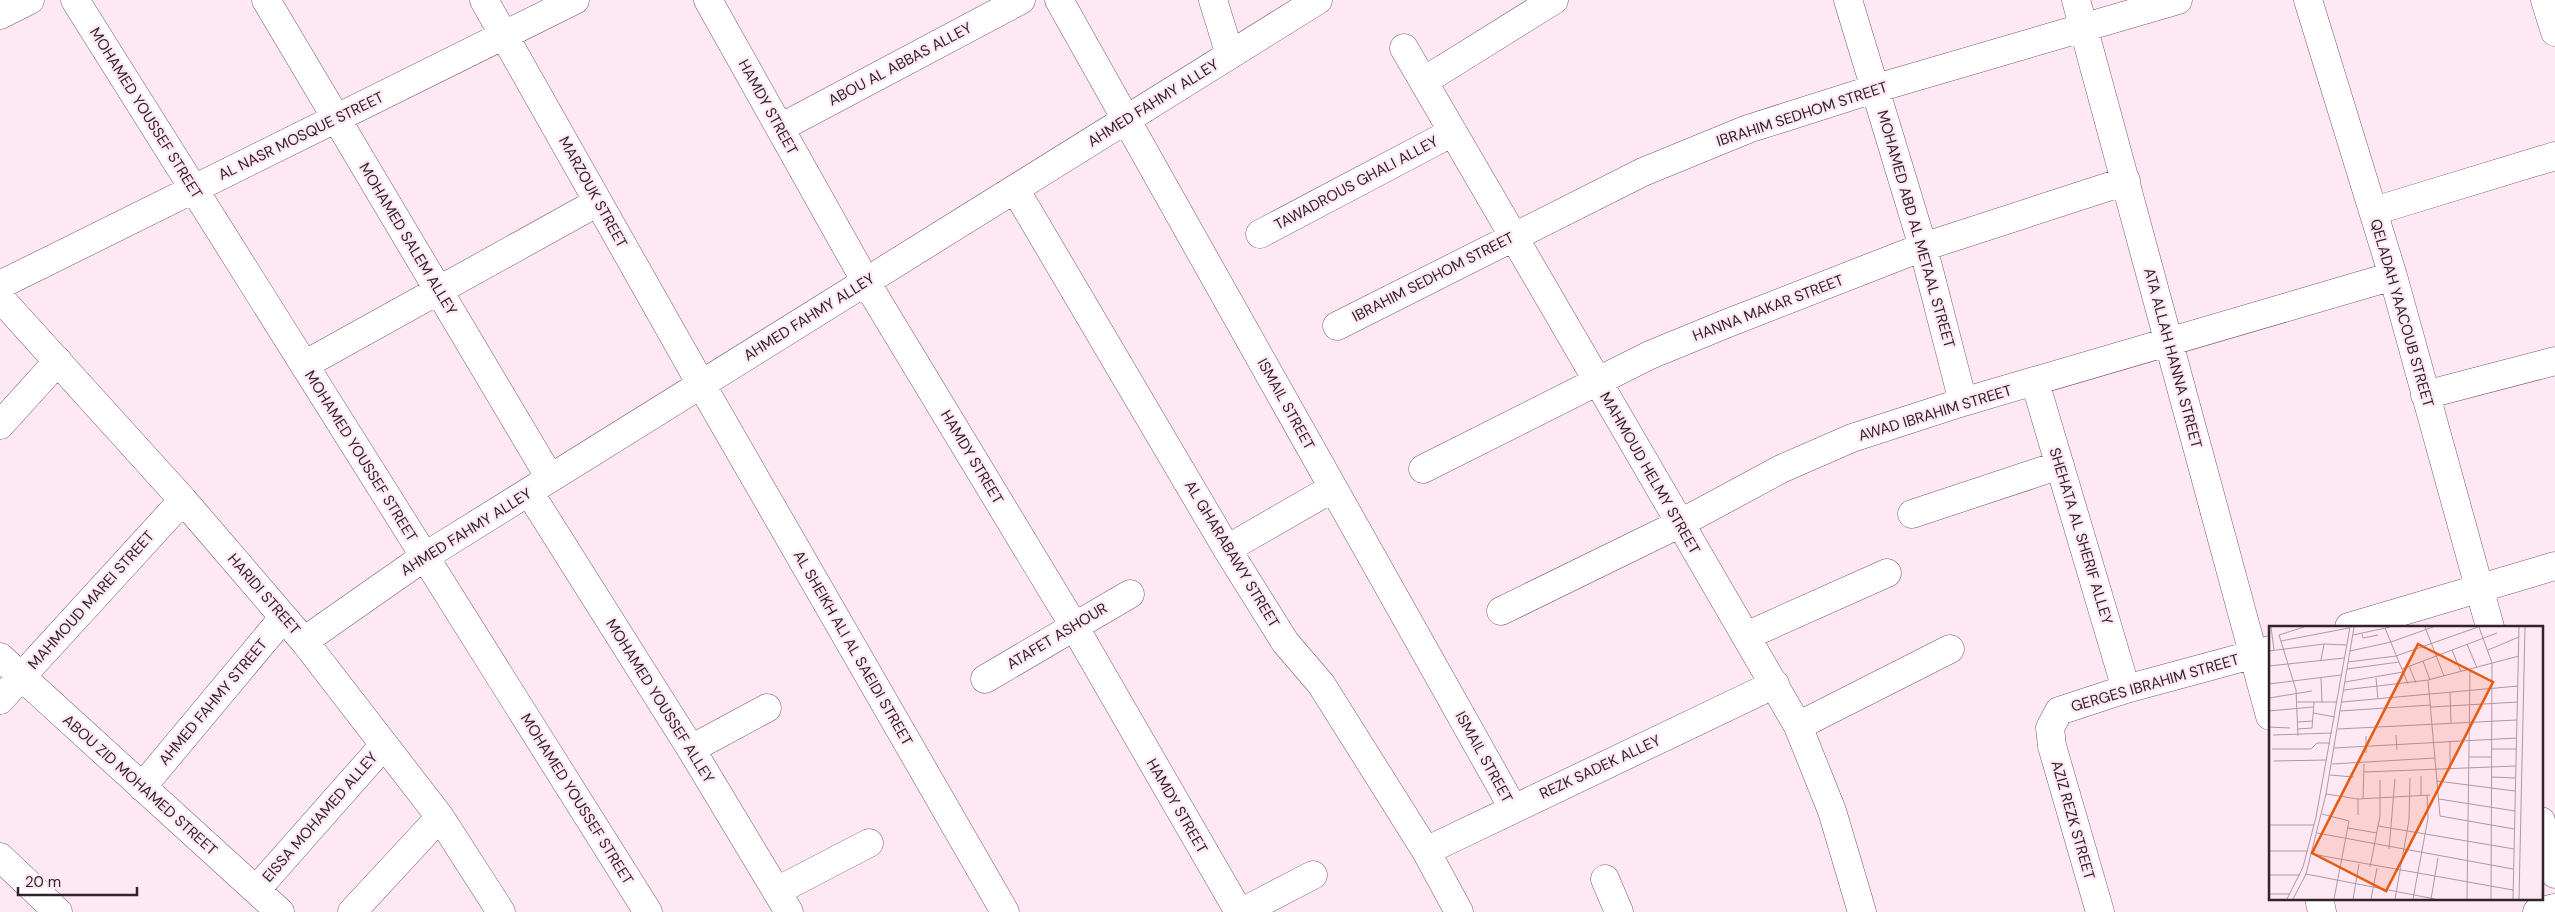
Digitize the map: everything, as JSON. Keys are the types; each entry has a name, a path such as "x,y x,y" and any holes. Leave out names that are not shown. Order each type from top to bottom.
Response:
{"street":[{"path":"0,15 30,0"},
{"name":"MOHAMED YOUSSEF STREET","path":"74,0 648,912"},
{"name":"MOHAMED SALEM ALLEY","path":"266,0 438,290 539,485"},
{"name":"MARZOUK STREET","path":"484,0 701,384"},
{"name":"AL NASR MOSQUE STREET","path":"0,285 574,0"},
{"name":"HAMDY STREET","path":"708,0 866,282 1074,626 1240,912"},
{"name":"ABOU AL ABBAS ALLEY","path":"780,128 1021,0"},
{"name":"ISMAIL STREET","path":"1059,0 1513,808"},
{"path":"1213,0 1230,55"},
{"name":"AHMED FAHMY ALLEY","path":"304,641 424,557 1318,0"},
{"path":"1424,81 1554,0"},
{"name":"MOHAMED ABD AL METAAL STREET","path":"1848,0 1877,88 1923,247 1963,402"},
{"name":"ATA ALLAH HANNA STREET","path":"2076,0 2169,342 2262,652 2269,708"},
{"name":"IBRAHIM SEDHOM STREET","path":"1337,326 1643,172 1748,129 1877,88 2178,0"},
{"name":"QELADAH YAACOUB STREET","path":"2308,0 2394,276 2490,626"},
{"path":"2545,0 2555,32"},
{"name":"MAHMOUD HELMY STREET","path":"1404,48 1798,726 1832,811 1862,912"},
{"name":"TAWADROUS GHALI ALLEY","path":"1260,234 1453,132"},
{"path":"2374,211 2555,156"},
{"name":"HANNA MAKAR STREET","path":"1423,469 1650,355 1728,323 1923,247 2126,181"},
{"name":"AL GHARABAWY STREET","path":"1015,189 1227,549 1285,642 1320,684 1426,851 1459,912"},
{"path":"304,365 598,202"},
{"name":"AWAD IBRAHIM STREET","path":"1501,611 1679,524 1781,469 1843,442 1963,402 2394,276"},
{"name":"HARIDI STREET","path":"0,298 183,500 304,641 440,817 501,912"},
{"path":"0,425 58,361"},
{"path":"2425,395 2555,361"},
{"name":"SHEHATA AL SHERIF ALLEY","path":"2035,382 2126,689"},
{"name":"AL SHEIKH ALI AL SAEIDI STREET","path":"701,384 1005,912"},
{"path":"1912,514 2060,465"},
{"name":"MOHAMED YOUSSEF ALLEY","path":"539,485 690,749 783,902"},
{"path":"1227,549 1333,488"},
{"name":"MAHMOUD MAREI STREET","path":"0,700 183,500"},
{"path":"2352,626 2555,566"},
{"path":"1746,636 1886,573"},
{"name":"ATAFET ASHOUR","path":"985,680 1130,594"},
{"name":"AHMED FAHMY STREET","path":"142,787 283,618"},
{"path":"1798,726 1950,649"},
{"name":"GERGES IBRAHIM STREET","path":"2050,728 2058,712 2126,689 2262,652"},
{"name":"ABOU ZID MOHAMED STREET","path":"0,658 280,912"},
{"name":"REZK SADEK ALLEY","path":"1426,851 1775,684"},
{"path":"690,749 767,708"},
{"name":"AZIZ REZK STREET","path":"2050,728 2052,746 2100,912"},
{"name":"EISSA MOHAMED ALLEY","path":"256,890 384,745"},
{"path":"352,912 440,817"},
{"path":"2542,826 2555,874"},
{"path":"783,902 869,843"},
{"path":"0,857 58,912"},
{"path":"1240,912 1313,875"},
{"path":"1605,879 1619,912"},
{"path":"2537,912 2555,908"}]}
